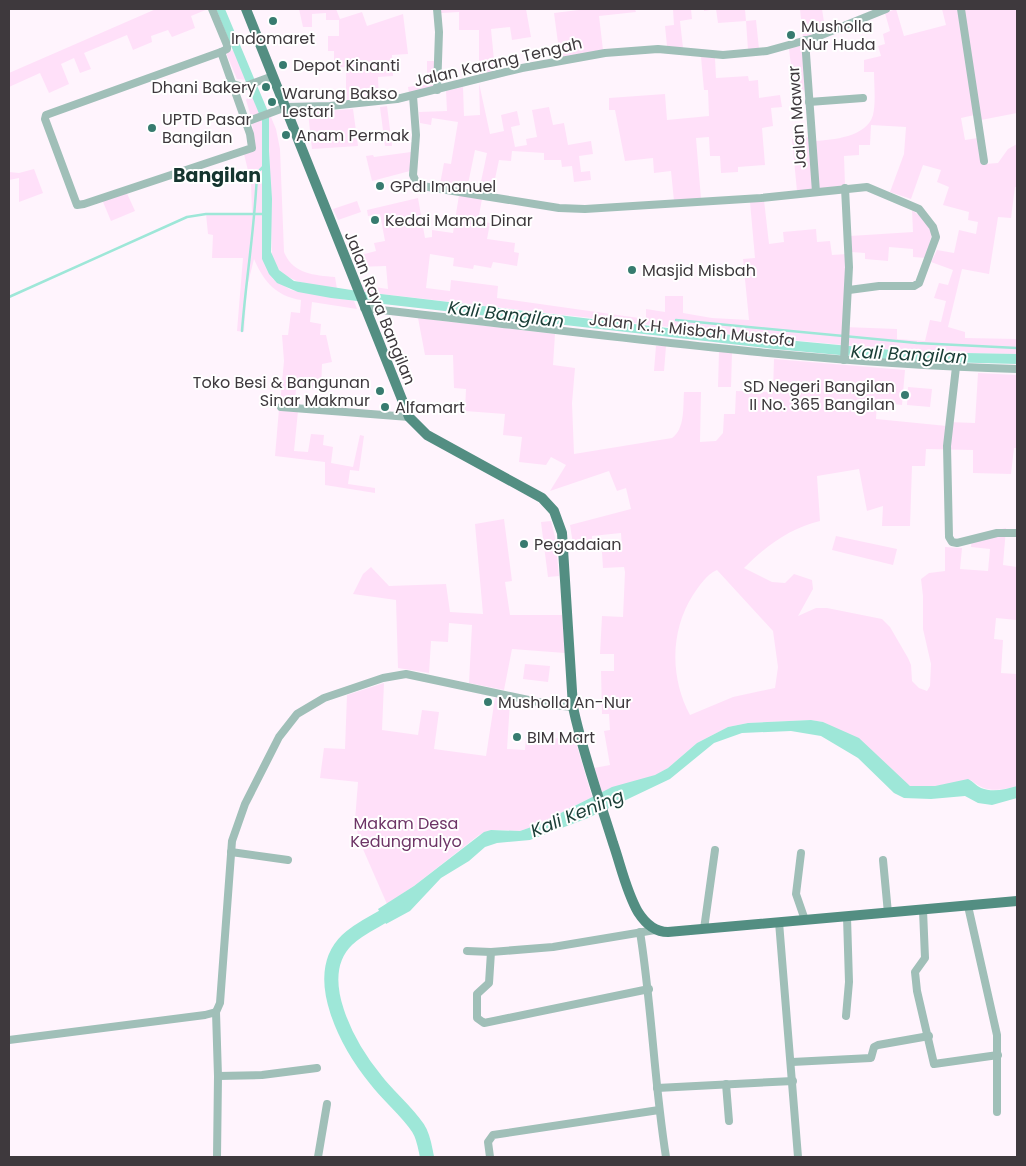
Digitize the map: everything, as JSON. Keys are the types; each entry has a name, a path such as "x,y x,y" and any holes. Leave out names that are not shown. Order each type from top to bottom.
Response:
{"main road":[{"name":"Jalan Raya Bangilan","path":"246,9 409,418 427,435 542,498 558,517 562,533 573,707 595,787 638,911 655,930"},
{"path":"655,930 668,932 1017,901"}],"street":[{"path":"212,9 227,46 226,50 46,115 45,119 77,205 250,150 253,144 221,52"},
{"path":"437,9 439,32 437,90"},
{"name":"Jalan Karang Tengah","path":"246,122 286,108 358,104 413,96 515,69 606,53 658,49 712,55 767,51 805,40 886,9"},
{"path":"961,9 984,161"},
{"name":"Jalan Mawar","path":"805,40 816,192"},
{"path":"233,84 245,86 273,76"},
{"path":"237,97 245,86"},
{"path":"413,96 416,135 413,175 416,182 422,186 560,208 586,209 761,198 845,188 872,188 915,206 928,219 936,238 935,246 916,285 878,286 848,290"},
{"path":"809,102 863,98"},
{"path":"844,358 848,290 845,188"},
{"name":"Jalan K.H. Misbah Mustofa","path":"364,306 844,358 956,367 1017,369"},
{"path":"956,367 947,454 949,537 952,542 957,542 997,533 1017,533"},
{"path":"281,407 409,418"},
{"path":"216,1157 218,1076 216,1012 220,1003 231,852 238,819 279,737 297,714 324,698 383,678 406,674 552,705 573,707"},
{"path":"704,929 715,850"},
{"path":"231,852 288,860"},
{"path":"801,852 796,894 805,920"},
{"path":"883,860 888,913"},
{"path":"968,906 993,1011 998,1055 998,1112"},
{"path":"924,910 925,958 915,972 917,991 934,1064 998,1055"},
{"path":"846,1016 849,982 847,916"},
{"path":"779,922 792,1062 798,1157"},
{"path":"467,951 491,952 553,947 655,930"},
{"path":"640,932 649,990 659,1110 666,1157"},
{"path":"491,952 489,983 477,994 476,998 477,1018 481,1023 649,990"},
{"path":"9,1040 216,1012"},
{"path":"792,1062 871,1058 874,1048 878,1045 928,1036"},
{"path":"218,1076 262,1075 317,1068"},
{"path":"657,1088 793,1081"},
{"path":"726,1084 730,1121"},
{"path":"318,1157 327,1104"},
{"path":"490,1157 488,1142 493,1135 659,1110"}],"green space":[{"path":"156,9 208,9 191,16 195,28 172,37 168,30 151,36 152,42 133,50 127,35 84,53 91,69 80,73 74,58 61,64 69,84 49,93 40,73 9,87 9,73"},
{"path":"299,9 336,9 340,19 362,12 367,26 403,14 408,54 392,55 393,76 378,77 379,98 346,101 346,67 334,67 334,51 328,51 328,36 339,36 339,20 326,20 326,13 312,14 312,27 303,27"},
{"path":"440,9 526,9 531,37 512,40 510,27 491,29 495,71 479,75 479,30 459,30 459,12 441,13"},
{"path":"587,9 635,9 636,12 599,16 603,50 560,58 554,13"},
{"path":"673,9 691,9 692,19 680,21 683,48 667,46 665,26 674,25"},
{"path":"716,9 745,9 746,21 718,23"},
{"path":"800,9 822,9 825,29 803,38"},
{"path":"896,9 904,36 946,25 942,9 1017,9 1017,113 981,120 979,114 961,118 965,140 978,138 985,164 998,163 1008,149 1017,144 1017,187 1015,187 1011,218 998,217 989,274 962,269 948,327 965,332 965,338 1017,339 1017,354 918,352 748,336 364,292 361,285 388,289 386,266 357,267 353,257 376,251 374,243 385,241 380,214 368,216 367,210 418,198 425,238 432,237 432,230 453,233 459,195 482,199 478,221 490,223 487,239 515,243 514,252 519,253 517,266 493,262 491,268 474,265 473,269 453,266 454,258 430,254 426,288 450,291 451,280 498,286 497,298 646,319 646,309 665,312 665,296 683,296 683,313 712,318 749,320 743,259 755,258 750,202 764,200 769,244 784,242 783,232 816,229 817,242 830,241 832,255 847,254 844,327 897,329 897,339 925,341 930,320 941,322 946,301 934,298 939,283 948,285 953,270 931,262 937,250 954,253 959,230 976,234 978,222 968,220 969,212 943,205 949,187 937,182 941,170 923,165 911,199 890,192 904,154 906,127 871,125 870,145 859,145 859,155 844,156 845,185 818,189 815,141 848,136 864,128 869,122 873,115 874,105 874,72 864,72 864,60 881,56 878,46 885,44 883,34 890,31 885,13"},
{"path":"756,20 759,49 748,50 746,21"},
{"path":"803,45 806,90 794,91 789,49"},
{"path":"233,50 246,80 237,79 226,53"},
{"path":"701,57 715,58 716,78 748,76 749,81 758,80 759,98 780,95 782,107 771,108 773,126 762,128 765,165 738,167 738,172 721,173 720,156 710,156 709,137 696,138 701,199 674,201 671,171 654,173 653,158 625,161 615,110 609,110 609,98 665,94 667,120 709,116 708,90 704,90"},
{"path":"427,61 435,61 434,88 409,93 408,87 427,84"},
{"path":"479,83 490,134 504,131 501,115 517,111 520,125 511,127 515,147 527,145 526,139 537,137 532,110 549,107 553,125 564,123 568,145 591,141 593,154 579,156 581,172 590,171 591,180 574,182 572,166 562,167 561,160 544,160 544,153 512,151 511,161 499,160 492,193 479,191 487,153 475,150 467,189 440,184 444,163 451,164 458,122 432,118 431,125 420,123 419,112 447,111 446,91 463,87 464,116 480,115"},
{"path":"251,92 262,121 262,259 273,279 291,290 354,301 357,309 312,302 310,322 321,324 320,335 326,335 332,362 322,364 321,389 296,387 295,406 280,404 284,361 282,335 288,335 291,312 300,313 301,300 285,295 272,287 262,275 254,259 247,287 244,332 237,331 243,258 212,258 213,235 208,234 206,214 252,214 251,183 244,154 255,144 246,100"},
{"path":"387,106 392,146 385,146 380,107"},
{"path":"353,109 358,146 312,149 308,112"},
{"path":"268,110 276,129 280,149 284,252 298,269 312,274 335,277 337,289 299,282 283,274 272,258"},
{"path":"809,137 813,190 797,191 792,139"},
{"path":"411,152 410,171 372,181 366,156 373,155 374,157"},
{"path":"34,169 43,193 19,202 19,178 9,180 9,172 19,173"},
{"path":"125,189 135,211 111,221 101,197"},
{"path":"357,201 361,212 338,220 333,209"},
{"path":"912,210 924,219 932,233 926,258 913,257 913,249 889,247 888,261 865,259 865,253 851,252 850,236 913,232"},
{"path":"418,318 555,334 553,365 575,368 572,403 574,454 672,438 681,423 684,392 701,392 700,442 716,441 723,433 724,414 735,414 736,391 773,392 774,359 905,370 902,405 877,402 876,419 947,426 948,422 975,423 978,373 1017,375 1017,448 1014,448 1011,474 973,473 973,450 926,449 925,466 912,466 910,526 882,526 883,506 867,511 859,469 817,476 820,521 799,528 779,539 744,568 772,582 785,583 794,574 812,580 813,589 798,616 816,608 827,608 882,619 890,627 908,658 911,665 912,681 919,688 927,691 930,686 931,664 923,629 921,579 929,573 945,571 945,547 962,548 960,569 988,571 990,549 971,547 972,536 1006,528 1003,565 1017,567 1017,620 996,618 994,639 1003,640 1001,673 1017,674 1017,786 993,790 982,787 971,780 935,786 910,786 845,733 823,722 811,720 748,723 728,727 697,743 668,768 656,775 602,792 594,768 610,765 604,731 610,730 609,714 602,714 601,671 614,671 614,654 600,654 602,616 623,617 625,572 624,567 603,568 602,552 622,550 621,533 592,536 592,542 573,544 570,525 631,509 626,488 617,491 609,471 550,491 566,465 551,457 546,465 519,462 522,437 503,435 505,414 465,411 466,389 454,388 453,355 425,355","holes":["717,570 773,631 778,667 775,688 733,697 690,715 683,701 679,686 675,655 680,624 685,609 706,577"]},
{"path":"656,346 666,346 664,371 654,371"},
{"path":"719,352 732,352 731,387 718,387"},
{"path":"908,387 932,389 930,407 907,405"},
{"path":"279,409 298,411 294,451 308,452 311,434 324,435 323,445 333,447 331,463 353,467 360,435 364,436 359,471 350,470 348,484 375,488 375,493 325,485 325,462 275,456"},
{"path":"504,519 512,581 505,582 510,615 562,615 565,653 512,649 504,690 469,683 472,625 449,623 448,642 431,641 429,673 398,668 396,600 353,594 363,574 371,567 389,586 446,584 450,612 483,614 475,524"},
{"path":"551,521 555,537 559,576 548,577 541,522"},
{"path":"836,536 897,549 893,565 832,550"},
{"path":"525,664 550,666 548,682 523,679"},
{"name":"Makam Desa Kedungmulyo","path":"384,683 382,730 418,735 422,710 439,712 434,749 486,756 495,698 510,701 507,749 525,750 526,737 575,739 592,797 537,825 520,831 496,830 479,835 414,886 387,904 359,840 355,820 358,782 320,778 324,748 345,749 347,695"}],"water":[{"name":"Kali Bangilan","path":"216,9 225,9 269,114 272,199 271,252 279,270 294,281 364,292 701,332 913,352 1017,354 1017,364 905,361 774,349 331,298 298,292 277,283 269,274 262,259 262,121"},
{"path":"811,720 823,722 859,738 910,786 935,786 968,779 979,787 990,790 1017,786 1017,798 992,805 978,803 965,796 931,799 904,798 894,793 858,758 821,736 791,731 742,733 714,743 670,779 588,818 530,840 497,843 485,847 469,861 441,878 410,911 386,924 378,909 414,886 484,832 491,830 520,831 537,825 612,787 655,775 668,768 697,743 728,727 748,723"}],"waterway":[{"path":"242,331 257,173 265,165"},
{"path":"9,297 187,217 206,214 264,214"},
{"name":"Kali Bangilan","path":"676,320 917,343 1017,348"},
{"name":"Kali Kening","path":"398,907 347,940 336,955 332,973 332,992 337,1012 355,1049 376,1080 418,1128 423,1139 427,1157"}],"place":[{"name":"Indomaret","path":"273,21"},
{"name":"Musholla Nur Huda","path":"791,35"},
{"name":"Depot Kinanti","path":"283,65"},
{"name":"Dhani Bakery","path":"266,87"},
{"name":"Warung Bakso Lestari","path":"272,102"},
{"name":"UPTD Pasar Bangilan","path":"152,128"},
{"name":"Anam Permak","path":"286,135"},
{"name":"GPdI Imanuel","path":"380,186"},
{"name":"Kedai Mama Dinar","path":"375,220"},
{"name":"Masjid Misbah","path":"632,270"},
{"name":"Toko Besi & Bangunan Sinar Makmur","path":"380,391"},
{"name":"SD Negeri Bangilan II No. 365 Bangilan","path":"905,395"},
{"name":"Alfamart","path":"385,407"},
{"name":"Pegadaian","path":"524,544"},
{"name":"Musholla An-Nur","path":"488,702"},
{"name":"BIM Mart","path":"517,737"}],"district":[{"name":"Bangilan","path":"217,175"}]}
